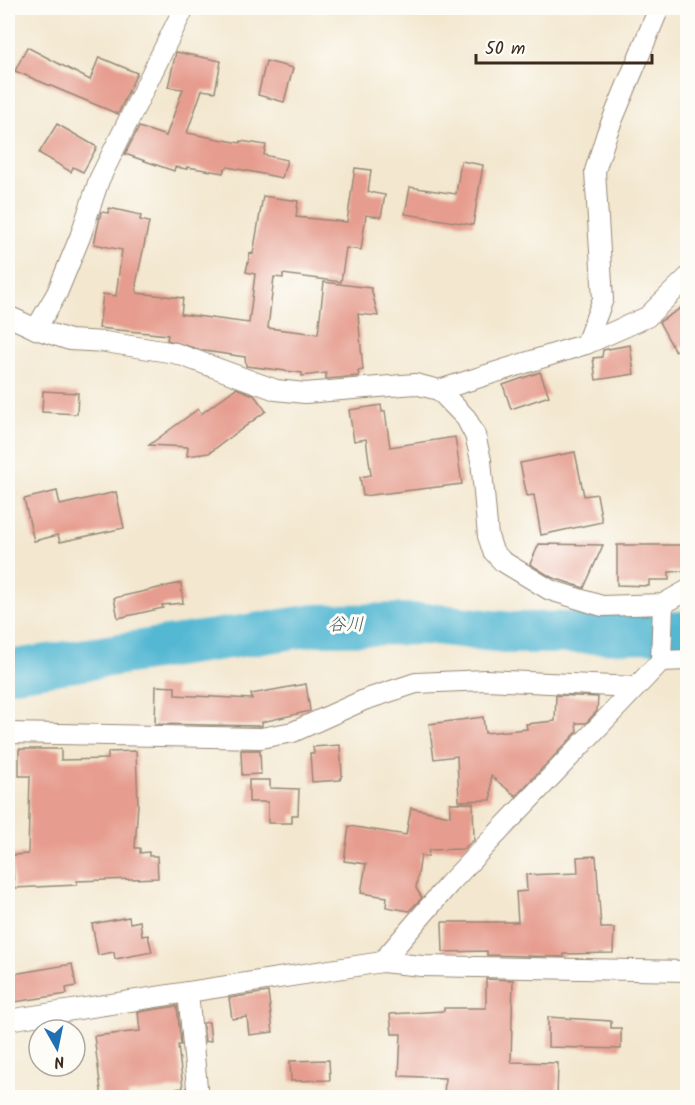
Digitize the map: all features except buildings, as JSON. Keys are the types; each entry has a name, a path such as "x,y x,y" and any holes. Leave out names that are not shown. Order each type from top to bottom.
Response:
{"street":[{"path":"36,329 62,282 87,219 99,180 184,8"},
{"path":"586,344 603,299 596,171 607,133 659,8"},
{"path":"8,316 36,329 70,340 125,344 175,353 276,390 305,393 415,384 440,390 586,344 647,318 687,276"},
{"path":"440,390 466,418 475,435 481,460 488,536 493,551 502,561 549,590 602,606 662,610 687,590"},
{"path":"382,962 449,884 634,687 661,655 662,610"},
{"path":"661,655 687,660"},
{"path":"8,733 261,738 293,732 364,700 416,683 486,680 634,687"},
{"path":"8,1020 382,962 422,966 687,971"},
{"path":"188,992 198,1098"}],"waterway":[{"name":"谷川","path":"8,671 315,625 433,624 512,633 688,632"}]}
